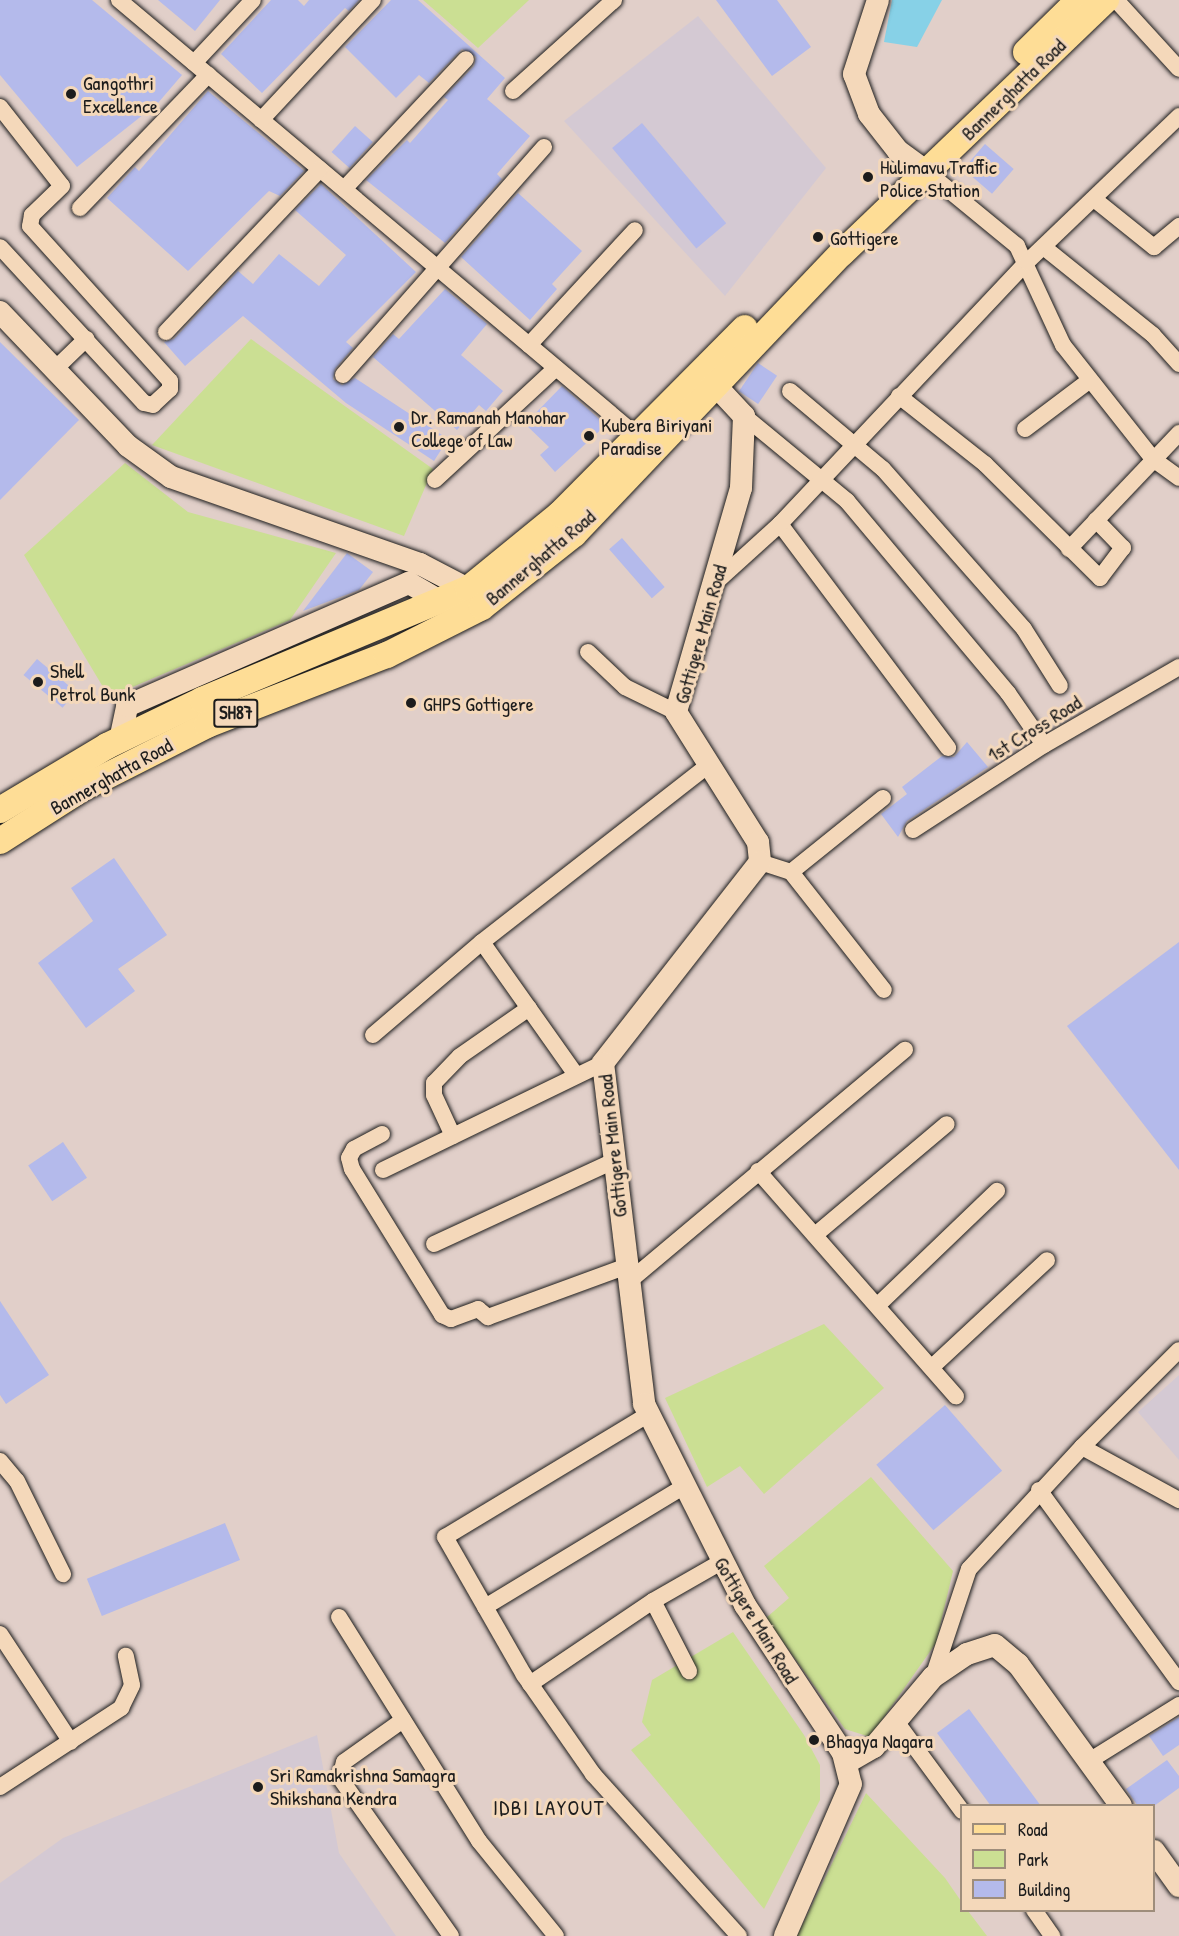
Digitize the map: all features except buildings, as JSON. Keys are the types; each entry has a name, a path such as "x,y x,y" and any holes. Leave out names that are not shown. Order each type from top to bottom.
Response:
{"main road":[{"name":"Bannerghatta Road","path":"0,841 83,788 197,730 309,682 387,655 574,534 645,442 920,167 1080,0"},
{"name":"Bannerghatta Road","path":"920,167 1106,0"},
{"path":"0,810 120,740 222,691 440,601 475,598"}],"street":[{"path":"119,0 645,442"},
{"path":"194,63 254,0"},
{"path":"261,120 373,0"},
{"path":"513,91 614,0"},
{"path":"878,0 854,74 869,114 920,167 1017,246 1028,262 1063,345 1153,459 1179,478"},
{"path":"1116,0 1179,69"},
{"path":"344,189 466,59"},
{"path":"80,208 208,75"},
{"path":"0,107 62,186 32,215 30,226 170,381 170,389 147,405 0,247"},
{"path":"716,583 780,524 854,442 1028,262 1046,249 1179,116"},
{"path":"344,375 544,147"},
{"path":"166,332 320,169"},
{"path":"1095,199 1154,247 1179,226"},
{"path":"529,345 636,230"},
{"path":"1046,249 1153,335 1179,364"},
{"path":"0,312 128,446 171,477 408,560 475,598"},
{"path":"54,370 86,339"},
{"path":"435,480 556,368"},
{"path":"709,377 744,416 823,476 1001,685 1044,745"},
{"path":"1025,429 1090,380"},
{"path":"790,391 854,442 1024,629 1060,686"},
{"path":"899,396 985,464 1100,578 1123,548 1096,520"},
{"name":"Gottigere Main Road","path":"744,416 741,488 716,583 676,712 707,766 758,842 760,862 603,1063 626,1275 649,1414 721,1562 846,1763 851,1784 785,1936"},
{"path":"1069,549 1179,433"},
{"path":"780,524 948,748"},
{"path":"588,652 626,687 676,712"},
{"name":"1st Cross Road","path":"913,830 1044,745 1179,667"},
{"path":"373,1035 482,942 707,766"},
{"path":"791,872 883,798"},
{"path":"760,862 791,872 884,990"},
{"path":"482,942 576,1076"},
{"path":"453,1136 434,1095 437,1077 460,1056 529,1008"},
{"path":"382,1134 354,1149 349,1158 352,1169 442,1315 451,1319 478,1309 488,1317 626,1275 758,1171 905,1050"},
{"path":"383,1170 603,1063"},
{"path":"815,1235 947,1124"},
{"path":"435,1244 614,1161"},
{"path":"758,1171 956,1395"},
{"path":"878,1305 997,1191"},
{"path":"932,1367 1047,1260"},
{"path":"933,1677 969,1569 1039,1490 1179,1350"},
{"path":"649,1414 445,1537 530,1684 593,1774 740,1936"},
{"path":"1082,1447 1179,1500"},
{"path":"0,1461 17,1481 63,1574"},
{"path":"485,1607 685,1486"},
{"path":"1039,1490 1179,1682"},
{"path":"530,1684 653,1601 721,1562"},
{"path":"653,1601 689,1671"},
{"path":"339,1617 479,1841 556,1936"},
{"path":"0,1634 70,1742"},
{"path":"846,1763 874,1747 933,1677 967,1654 995,1645 1018,1664 1120,1804"},
{"path":"0,1787 121,1708 132,1684 126,1656"},
{"path":"1089,1761 1179,1705"},
{"path":"403,1720 344,1762 340,1778 451,1936"},
{"path":"896,1720 960,1808"},
{"path":"1155,1852 1179,1887"},
{"path":"1035,1912 1052,1936"}],"shaded area":[{"path":"698,16 826,168 725,296 564,121"},
{"path":"1179,1375 1179,1460 1138,1412"},
{"name":"Sri Ramakrishna Samagra Shikshana Kendra","path":"317,1735 339,1853 396,1936 0,1936 0,1883 63,1838"}],"green space":[{"path":"423,0 529,0 478,48"},
{"path":"251,339 433,469 404,536 152,445"},
{"path":"125,463 188,512 336,553 290,620 109,697 24,555"},
{"path":"824,1324 884,1388 764,1494 740,1466 707,1487 665,1398"},
{"path":"871,1477 953,1571 936,1643 870,1737 845,1729 766,1618 789,1598 764,1566"},
{"path":"733,1632 804,1735 820,1765 820,1800 764,1909 631,1750 651,1735 642,1722 652,1680"},
{"path":"866,1793 945,1878 960,1900 960,1912 969,1912 987,1936 797,1936"}],"water":[{"path":"892,0 942,0 917,47 884,42"}],"place":[{"name":"Gangothri Excellence","path":"71,94"},
{"name":"Hulimavu Traffic Police Station","path":"868,177"},
{"name":"Gottigere","path":"818,237"},
{"name":"Dr. Ramanah Manohar College of Law","path":"399,427"},
{"name":"Kubera Biriyani Paradise","path":"589,436"},
{"name":"Shell Petrol Bunk","path":"38,682"},
{"name":"GHPS Gottigere","path":"411,703"},
{"name":"Bhagya Nagara","path":"814,1740"},
{"name":"Sri Ramakrishna Samagra Shikshana Kendra","path":"258,1787"}],"district":[{"name":"IDBI LAYOUT","path":"549,1808"}]}
